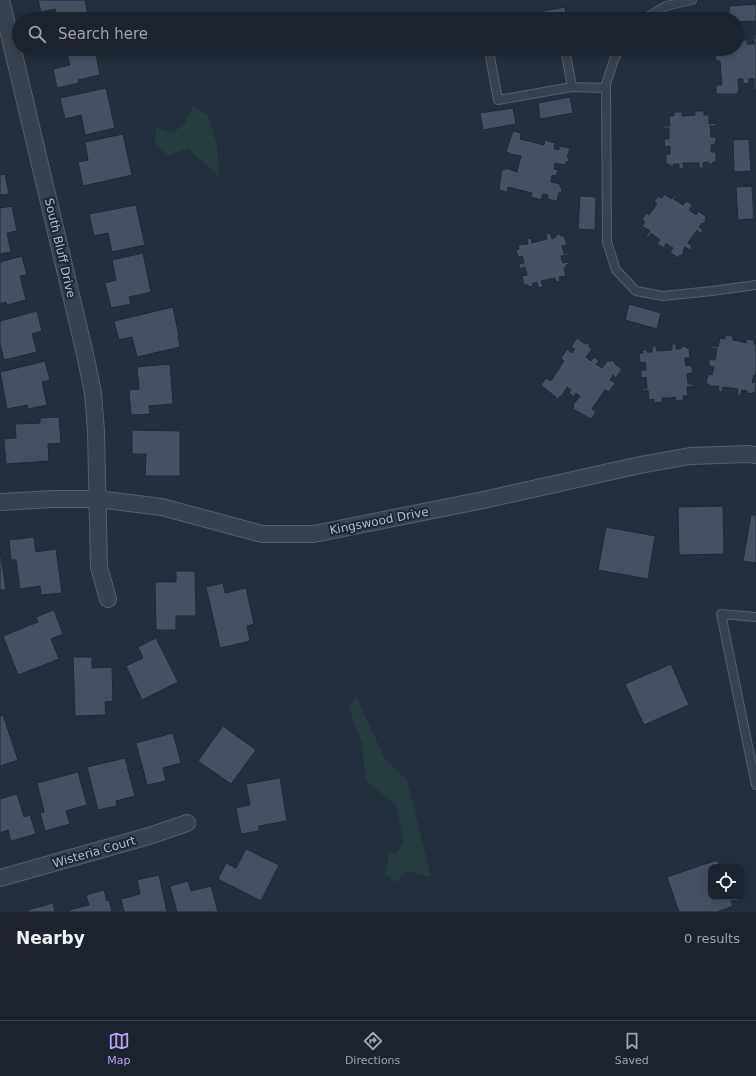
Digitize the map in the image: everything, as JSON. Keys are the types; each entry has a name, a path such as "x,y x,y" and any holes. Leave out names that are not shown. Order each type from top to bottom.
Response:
{"street":[{"name":"South Bluff Drive","path":"1,0 12,46"},
{"name":"South Bluff Drive","path":"14,56 86,354 96,431 99,566 108,599"},
{"name":"Kingswood Drive","path":"0,502 53,499 97,499 162,507 262,534 314,534 488,499 647,463 690,456 756,455"},
{"name":"Wisteria Court","path":"0,878 149,836 187,823"}],"lane":[{"path":"656,12 666,6 692,0"},
{"path":"490,56 498,100 572,87 606,88"},
{"path":"566,56 572,87"},
{"path":"616,56 606,88 607,242 616,270 636,291 663,296 756,285"},
{"path":"756,617 722,614 756,785"}],"green space":[{"path":"193,107 208,115 217,146 219,177 188,148 168,156 155,143 157,128 172,133 184,125"},
{"path":"356,697 385,759 407,780 431,877 406,871 397,882 385,875 389,853 397,853 404,840 396,805 366,781 362,743 349,708"}],"building":[{"path":"38,0 85,0 88,12 56,12 55,9 41,12"},
{"path":"756,4 756,21 744,22 744,12 729,12 729,6"},
{"path":"565,7 566,12 538,12"},
{"path":"754,34 756,34 756,90 754,90 754,79 749,79 749,83 743,84 743,79 738,79 738,94 716,94 716,85 722,85 720,61 716,61 716,56 744,56 744,40 747,40 747,44 754,44"},
{"path":"68,56 96,56 100,75 78,80 79,83 57,88 53,69 70,65"},
{"path":"106,88 115,128 85,135 81,115 65,119 60,98"},
{"path":"570,97 573,113 540,119 538,103"},
{"path":"513,108 516,124 483,130 480,113"},
{"path":"695,111 704,111 704,115 709,115 709,124 716,123 716,126 710,126 711,137 716,137 715,144 711,145 711,152 716,152 716,162 713,162 713,164 708,164 708,162 703,163 704,168 699,168 699,163 683,163 684,169 679,169 679,164 669,166 669,164 666,164 666,154 670,154 670,146 665,147 664,139 669,139 669,128 663,128 663,126 670,126 669,116 674,116 674,112 682,112 682,116 695,115"},
{"path":"513,131 521,133 520,139 544,145 545,140 555,143 554,149 559,150 559,146 570,148 567,157 569,158 568,162 566,162 565,165 555,163 554,169 558,170 556,176 552,175 551,182 560,184 560,187 562,188 561,193 559,192 557,201 547,199 548,195 543,194 541,200 531,197 532,193 508,187 507,192 499,190 502,169 505,170 506,168 517,172 521,156 506,152"},
{"path":"123,134 132,175 83,186 78,162 88,160 85,142"},
{"path":"749,139 751,171 734,172 733,140"},
{"path":"5,174 9,194 0,195 0,175"},
{"path":"752,186 754,219 738,220 736,187"},
{"path":"664,194 672,199 676,194 677,195 674,199 683,205 687,201 691,204 692,206 689,210 696,215 698,211 706,216 704,224 702,223 699,227 703,230 701,234 697,230 688,243 692,246 690,250 685,247 684,252 678,258 670,252 673,248 666,243 664,248 657,244 660,240 651,233 648,238 646,237 650,231 642,226 645,222 642,220 646,213 649,215 657,204 654,202 658,196 662,198"},
{"path":"580,196 596,197 595,230 578,229"},
{"path":"136,205 145,245 112,252 108,233 94,236 89,214"},
{"path":"12,206 17,231 7,233 11,252 0,254 0,208"},
{"path":"550,233 552,239 556,237 556,235 560,234 561,236 564,236 567,245 562,246 564,254 568,253 569,255 561,256 563,263 569,262 570,264 566,265 566,268 564,268 566,276 559,277 560,281 556,282 555,278 541,281 543,287 538,288 537,282 532,284 533,286 528,287 528,285 524,285 522,276 527,275 525,267 520,269 519,264 524,263 522,256 518,257 516,250 519,249 518,245 528,244 527,239 531,238 532,243 547,239 546,234"},
{"path":"143,253 151,292 129,297 131,304 111,308 105,283 116,280 112,260"},
{"path":"22,256 27,275 20,276 26,300 7,305 6,302 0,304 0,262"},
{"path":"629,304 661,313 657,329 625,320"},
{"path":"173,307 180,347 137,357 132,337 119,340 114,321"},
{"path":"37,311 42,331 32,334 37,352 4,360 0,344 0,321"},
{"path":"725,335 733,336 733,340 746,343 746,339 754,340 754,344 756,344 756,375 754,375 752,382 756,383 755,393 747,393 747,391 742,390 741,395 737,395 738,389 723,387 722,392 718,391 719,386 709,386 709,384 706,384 708,374 712,375 714,367 709,366 709,359 715,360 717,349 711,348 712,346 718,347 720,338 725,339"},
{"path":"577,338 585,344 586,342 590,345 589,347 592,349 586,357 591,361 594,357 599,361 596,364 602,368 608,360 610,362 612,360 622,369 616,378 613,375 610,380 615,383 609,392 605,390 592,409 596,412 591,419 573,409 573,405 580,396 576,393 574,397 569,393 571,390 567,387 558,399 541,385 546,378 551,381 564,361 561,358 567,349 572,353 575,349 571,347"},
{"path":"672,344 676,344 676,349 681,349 681,347 686,346 686,348 689,348 690,358 685,358 686,366 691,365 693,373 687,374 688,384 694,384 694,386 687,387 688,396 683,396 684,400 676,401 675,397 662,398 663,402 654,403 654,399 649,400 648,390 642,391 642,389 647,388 646,377 641,378 641,370 646,370 645,362 640,363 639,353 643,353 642,350 652,352 652,346 656,346 657,351 672,350"},
{"path":"45,361 50,380 42,382 47,405 28,409 27,405 7,409 0,372"},
{"path":"170,364 173,404 149,406 150,414 131,415 129,390 139,389 137,367"},
{"path":"59,417 61,443 48,444 49,461 6,464 4,439 16,438 15,424 40,423 40,418"},
{"path":"132,430 180,431 180,476 145,476 146,454 132,454"},
{"path":"723,506 724,554 679,555 678,507"},
{"path":"751,515 756,515 756,563 743,561"},
{"path":"606,527 655,536 648,579 598,570"},
{"path":"34,537 36,552 56,549 62,593 41,595 40,586 20,589 16,560 11,560 9,540"},
{"path":"0,549 6,590 0,590"},
{"path":"176,571 195,571 196,616 176,616 176,630 156,630 155,582 176,582"},
{"path":"223,583 225,593 246,588 254,624 247,626 250,641 220,648 206,587"},
{"path":"54,610 63,634 51,639 59,659 18,675 3,636 38,622 36,617"},
{"path":"156,638 178,682 142,700 126,666 143,658 138,647"},
{"path":"73,657 92,657 92,668 112,667 113,701 105,702 106,715 75,716"},
{"path":"671,664 689,705 644,725 625,684"},
{"path":"3,715 18,760 0,766 0,716"},
{"path":"223,726 256,750 231,784 198,761"},
{"path":"173,733 181,763 163,768 166,781 147,785 136,743"},
{"path":"125,758 135,796 116,801 117,806 98,810 87,767"},
{"path":"78,772 87,805 66,811 70,824 45,831 40,813 44,812 37,783"},
{"path":"280,778 287,821 259,826 259,831 241,834 236,808 250,805 246,784"},
{"path":"17,794 24,817 30,815 36,834 11,841 8,830 0,833 0,799"},
{"path":"246,849 279,865 261,901 218,879 226,863 236,868"},
{"path":"717,860 719,864 708,864 708,900 731,900 733,906 717,912 679,912 667,877"},
{"path":"159,875 167,912 124,912 121,899 140,894 137,880"},
{"path":"188,881 191,891 211,886 218,912 177,912 170,886"},
{"path":"104,890 107,901 109,900 112,912 70,912 69,910 89,905 86,895"},
{"path":"53,903 55,912 29,912 28,910"}]}
